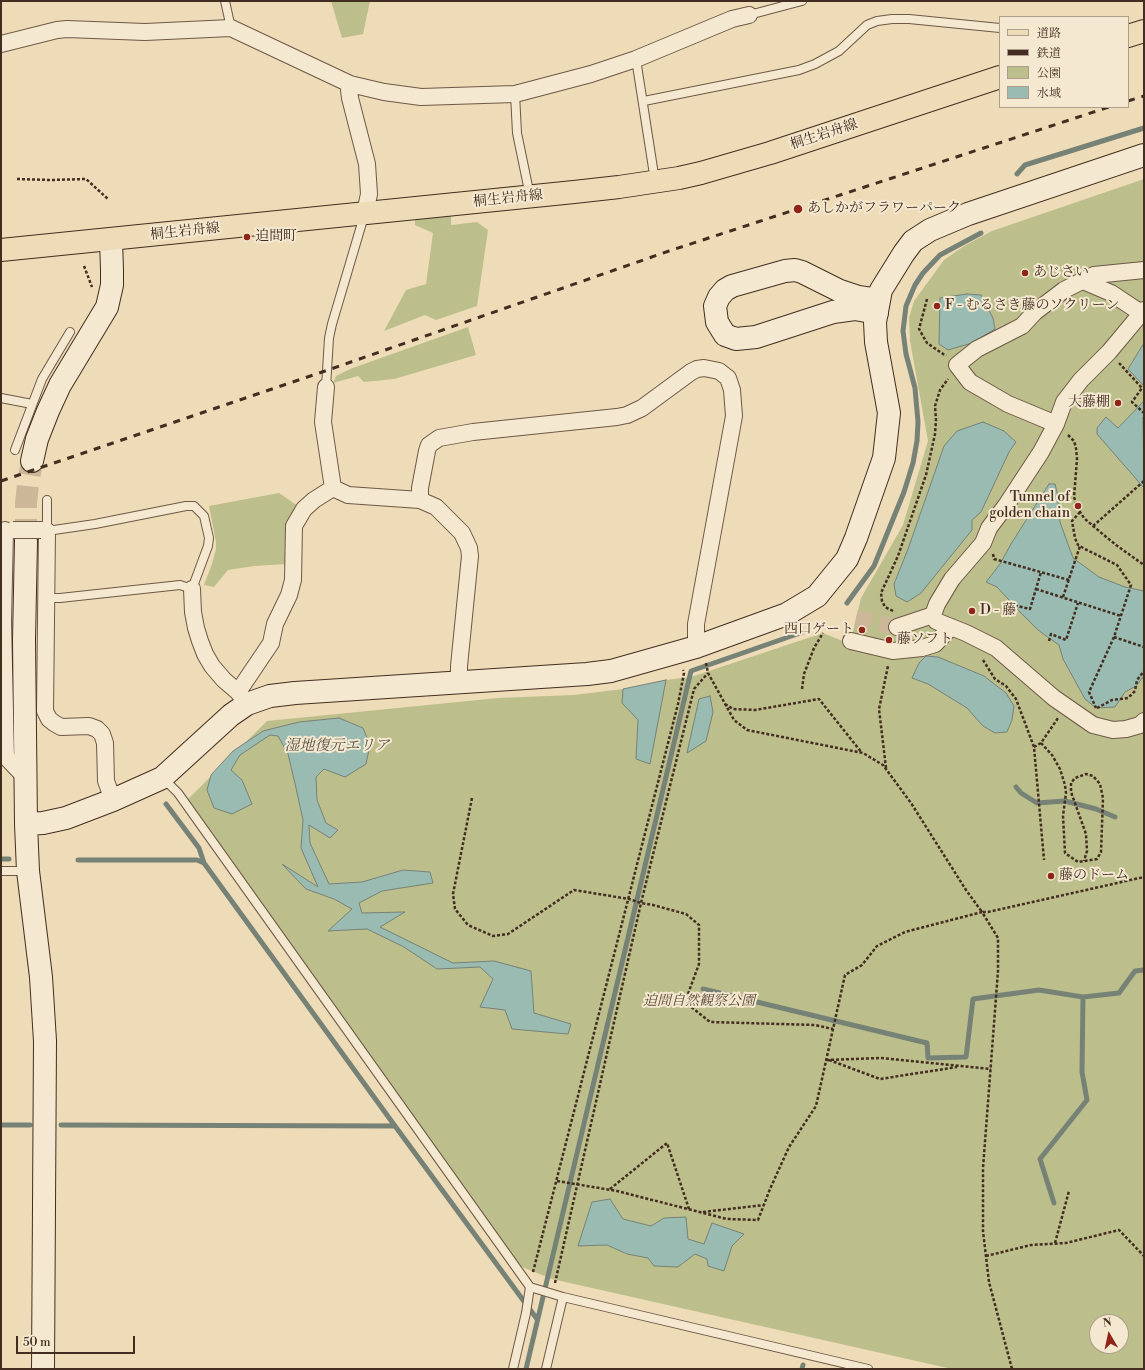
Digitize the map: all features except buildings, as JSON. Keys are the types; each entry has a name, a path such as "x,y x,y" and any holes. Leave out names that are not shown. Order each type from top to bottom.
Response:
{"main road":[{"path":"1129,36 1144,31"},
{"name":"桐生岩舟線","path":"1,250 530,197 655,182 701,173 756,157 999,77"}],"street":[{"path":"1,44 57,30 67,29 145,32 231,28 350,84 384,92 421,97 515,94 591,74 636,60 732,19 749,15"},
{"path":"350,84 350,98 367,164 369,194 365,213"},
{"path":"192,589 193,612 196,628 205,654 212,666 224,680 243,698 295,692 587,674 611,671 693,648 787,614 817,596 847,559 856,538 884,458 889,413 876,342 875,322 881,290 913,241 930,230 968,214 1144,155"},
{"path":"23,456 37,439 60,385 107,307 112,285 111,240"},
{"path":"795,270 878,307 833,312 756,337 736,339 725,335 716,322 715,306 719,297 725,290 732,286 785,271 795,270"},
{"path":"1056,424 1008,404 970,382 957,366 977,349 1022,326 1035,312 1064,290 1094,275 1144,270"},
{"path":"1083,281 1111,293 1142,311 1109,352 1081,380 1064,402 1056,424 1041,452 1007,504 989,528 983,543 948,585 936,604 933,615 936,621 996,648 1054,698 1093,725 1113,730 1126,729 1140,725 1144,721"},
{"path":"420,500 420,488 426,451 429,444 439,438 473,432 627,415 642,408 697,369 704,368 719,370 728,378 732,390 734,416 696,624 693,648"},
{"path":"326,387 323,422 333,488"},
{"path":"333,488 348,495 420,500 436,507 462,533 469,548 470,556 459,666 459,682"},
{"path":"26,824 43,823 66,818 113,800 162,778 231,715 243,698 271,643 275,624 289,595 294,569 294,526 304,509 314,500 333,488"},
{"path":"22,532 46,598 45,711 49,719 61,727 89,726 97,729 102,734 105,743 106,781 113,800"},
{"path":"22,532 25,776 28,871 41,977 45,1040 43,1369"},
{"path":"897,627 933,615"},
{"path":"851,641 893,650 922,648 935,644 951,627"}],"lane":[{"path":"225,1 231,28"},
{"path":"749,15 802,1"},
{"path":"644,101 799,70 815,64 839,51 867,25 877,21 909,19 999,28"},
{"path":"636,60 644,101 655,182"},
{"path":"515,94 517,133 530,197"},
{"path":"326,387 329,338 332,324 365,213"},
{"path":"23,456 32,404 42,379 70,332"},
{"path":"1,398 32,404"},
{"path":"22,532 47,500"},
{"path":"22,532 95,524 186,506 194,506 204,516 209,538 208,546 192,589 180,585 60,598 46,598"},
{"path":"162,778 178,793 530,1287 563,1297 868,1369"},
{"path":"1,871 28,871"},
{"path":"512,1369 526,1313 530,1287"},
{"path":"546,1369 563,1297"}],"path":[{"path":"17,179 86,179 108,199"},
{"path":"84,266 90,280 91,287"},
{"path":"888,613 894,612 885,607 882,601 882,593 898,556 926,475 933,448 936,420 935,406 940,390 957,366 948,357 928,343 919,329 927,299"},
{"path":"1109,352 1142,388 1132,402 1144,413"},
{"path":"1056,424 1074,441 1076,448 1077,459 1074,497 1080,512 1093,526 1144,565"},
{"path":"1093,526 1144,481"},
{"path":"1080,512 1072,520 1075,538 1080,546 1117,565 1130,585 1114,637 1089,692 1096,708 1112,700 1128,698 1134,691 1137,680 1144,671"},
{"path":"1063,597 1080,546"},
{"path":"994,559 1069,580"},
{"path":"1005,603 1030,609 1041,572"},
{"path":"1036,590 1063,597 1121,616"},
{"path":"1049,641 1051,634 1066,640 1078,603"},
{"path":"802,689 804,674 814,648 822,633"},
{"path":"1114,637 1144,646"},
{"path":"530,1287 678,704 684,674 681,664 693,648 705,657 708,673 734,720 747,730 863,754 883,765 911,803 998,938 998,971 983,1168 983,1231 989,1282 1012,1369"},
{"path":"983,659 995,678 1006,686 1016,699 1034,747 1044,860"},
{"path":"886,768 879,710 889,660"},
{"path":"552,1294 641,903 694,689 708,673"},
{"path":"725,704 732,709 756,710 819,699 863,754"},
{"path":"1041,743 1052,755 1060,769 1065,785 1066,793 1063,816 1065,853 1078,862 1097,859 1101,852 1103,798 1100,784 1093,776 1086,774 1075,778 1071,783 1071,792 1086,834 1087,851 1084,861"},
{"path":"472,798 453,894 455,910 468,926 493,936 508,934 574,890 629,899 686,914 699,925 699,964 685,1002 710,1022 815,1025 833,1030"},
{"path":"557,1181 609,1190 727,1219 758,1220 790,1147 816,1106 845,975 862,965 877,946 905,932 982,912 988,912 1144,877"},
{"path":"826,1060 881,1058 991,1069"},
{"path":"826,1060 880,1079 963,1067"},
{"path":"609,1190 668,1142 689,1209"},
{"path":"1055,1244 1069,1191"},
{"path":"700,1212 764,1205"},
{"path":"986,1256 1032,1244 1066,1243 1119,1230 1144,1256"}],"green space":[{"path":"331,1 370,1 363,34 342,38"},
{"name":"迫間自然観察公園","path":"1144,179 1144,1369 952,1369 552,1279 512,1263 188,799 267,721 498,698 574,695 623,689 666,680 691,677 823,633 850,644 861,598 903,525 928,441 910,341 909,318 914,301 944,260 964,246 992,231"},
{"path":"451,215 451,225 477,222 488,230 477,306 436,320 425,315 384,331 406,290 426,284 433,233 415,225 415,219"},
{"path":"468,327 476,355 394,379 364,382 358,376 333,383 336,376 350,369"},
{"path":"279,493 298,506 286,525 287,564 254,566 228,570 214,587 204,585 216,549 209,506"}],"water":[{"path":"967,294 981,295 993,318 995,329 972,343 948,350 939,344 940,298"},
{"path":"1144,343 1144,386 1128,369"},
{"path":"1144,401 1144,488 1097,434 1097,428 1106,417 1118,428"},
{"path":"983,422 1004,431 1016,442 1009,452 981,512 972,520 972,530 921,593 907,602 896,596 894,584 908,549 944,446 957,431"},
{"path":"1049,484 1055,484 1060,522 1073,558 1099,577 1125,587 1144,591 1144,676 1136,686 1125,692 1115,707 1096,708 1085,699 1063,659 1059,645 1038,630 997,587 986,582 1000,564"},
{"path":"926,656 938,657 984,676 1006,693 1014,706 1012,720 1007,732 995,733 983,726 967,708 928,684 912,678 919,663"},
{"path":"666,680 650,764 636,759 638,720 622,703 623,689"},
{"path":"710,696 713,712 706,741 687,753 699,699"},
{"name":"湿地復元エリア","path":"339,718 363,728 370,745 366,764 345,777 324,769 316,777 317,800 326,823 338,830 330,838 309,825 310,843 329,884 362,882 403,870 430,872 433,883 382,891 359,903 362,913 405,912 380,927 453,963 494,961 531,971 534,1013 571,1024 568,1034 512,1029 505,1010 480,1007 493,979 480,967 437,969 404,947 367,929 328,931 352,909 334,899 306,889 282,864 318,887 301,848 303,820 288,754 278,736 270,735 240,755 231,770 242,780 252,804 232,814 214,808 207,790 211,775 233,751 263,731 299,722"},
{"path":"610,1199 623,1219 651,1226 664,1218 686,1217 688,1239 704,1244 712,1223 744,1234 732,1246 724,1271 708,1266 707,1259 695,1254 678,1267 654,1266 648,1258 627,1254 607,1245 578,1246 592,1202"}],"waterway":[{"path":"1017,174 1025,165 1144,128"},
{"path":"847,603 874,566 904,492 913,463 917,441 918,422 915,388 906,354 903,331 906,306 915,285 923,273 940,255 981,233"},
{"path":"526,1369 691,671 803,632"},
{"path":"1016,787 1021,793 1037,803 1065,801 1096,809 1115,817"},
{"path":"166,804 199,848 204,863"},
{"path":"1,859 9,859"},
{"path":"78,860 197,860 204,863 537,1319"},
{"path":"703,989 927,1043 928,1058 966,1057 973,999 1039,990 1083,997 1119,993 1135,971 1144,970"},
{"path":"1054,1203 1040,1159 1087,1100 1082,1072 1083,997"},
{"path":"1,1125 30,1125"},
{"path":"61,1125 395,1126"},
{"path":"802,1369 803,1365"}],"tunnel":[{"path":"26,541 26,504 32,461"},
{"path":"856,618 897,627"}],"railway":[{"path":"1129,101 1144,96"},
{"path":"1,481 328,370 669,251 1106,108"}],"place":[{"name":"あしかがフラワーパーク","path":"798,209"},
{"name":"迫間町","path":"247,237"},
{"name":"あじさい","path":"1025,273"},
{"name":"F - むるさき藤のソクリーン","path":"937,306"},
{"name":"大藤棚","path":"1118,403"},
{"name":"Tunnel of golden chain","path":"1078,506"},
{"name":"D - 藤","path":"972,611"},
{"name":"西口ゲート","path":"862,630"},
{"name":"藤ソフト","path":"889,640"},
{"name":"藤のドーム","path":"1051,876"}]}
